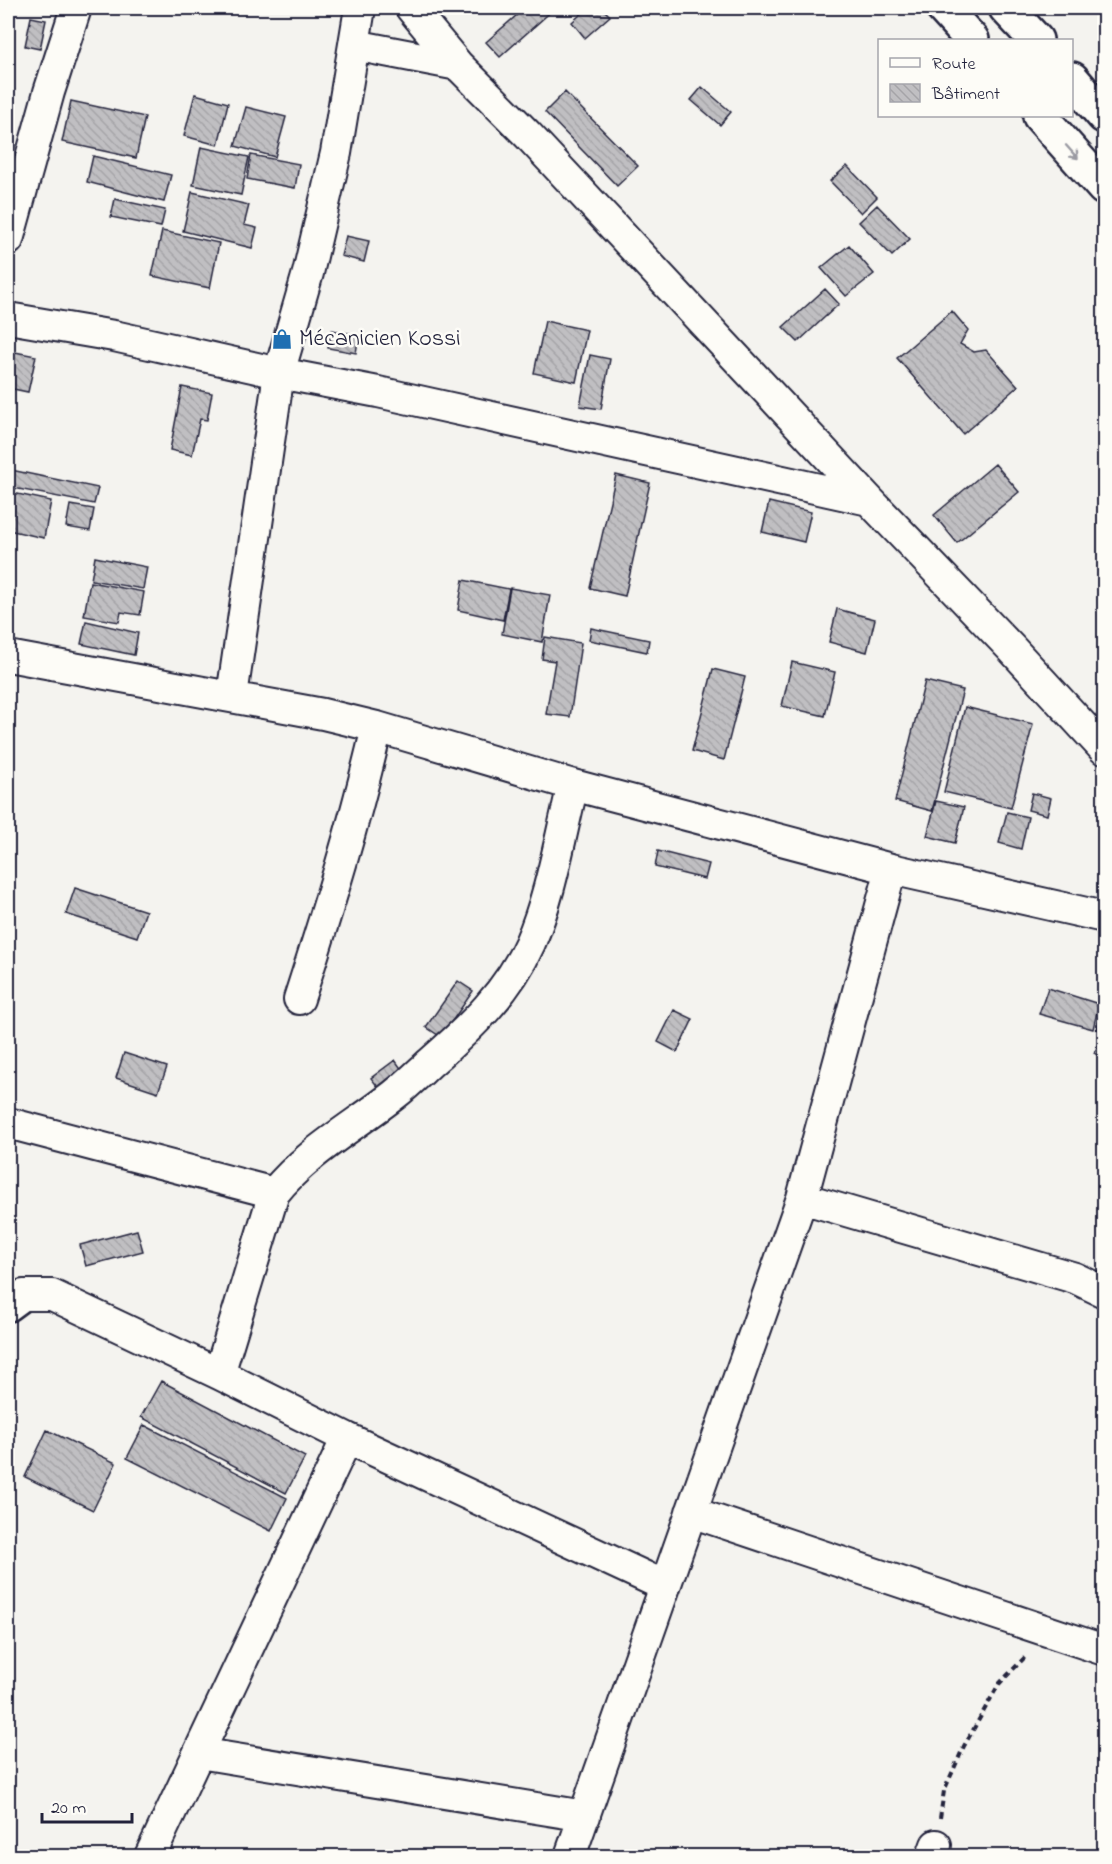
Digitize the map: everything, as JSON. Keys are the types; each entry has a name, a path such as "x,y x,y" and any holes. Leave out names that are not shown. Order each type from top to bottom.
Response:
{"main road":[{"path":"943,8 971,39"},
{"path":"1006,8 1035,39"},
{"path":"1073,81 1104,116"},
{"path":"1041,117 1104,188"}],"street":[{"path":"8,240 49,92 76,8"},
{"path":"232,696 279,373 308,273 336,153 360,8"},
{"path":"411,8 458,65 528,135 1104,748"},
{"path":"354,45 458,65"},
{"path":"8,318 124,338 869,500"},
{"path":"8,656 323,714 377,727 573,785 891,869 1104,917"},
{"path":"299,999 362,794 377,727"},
{"path":"219,1374 274,1193 290,1174 318,1150 394,1095 441,1054 475,1023 507,983 530,944 546,896 573,785"},
{"path":"570,1857 802,1198 891,869"},
{"path":"8,1123 274,1193"},
{"path":"802,1198 1075,1278 1104,1292"},
{"path":"8,1305 23,1295 52,1295 347,1438 665,1587"},
{"path":"150,1857 347,1438"},
{"path":"691,1512 1104,1650"},
{"path":"199,1753 585,1815"}],"path":[{"path":"934,1851 944,1791 964,1746 999,1684 1038,1644 1060,1635"}],"building":[{"path":"525,8 555,8 500,57 486,42"},
{"path":"588,8 602,8 610,16 585,38 572,22"},
{"path":"31,17 46,20 40,49 25,46"},
{"path":"702,87 731,112 720,125 691,100"},
{"path":"565,92 638,166 617,186 545,112"},
{"path":"195,94 228,103 218,145 184,136"},
{"path":"71,101 145,117 136,158 62,142"},
{"path":"246,107 286,117 275,157 235,146"},
{"path":"201,147 249,157 241,195 193,185"},
{"path":"251,155 299,164 295,188 247,179"},
{"path":"93,156 171,175 164,202 87,182"},
{"path":"847,166 877,197 861,213 830,181"},
{"path":"192,192 249,205 244,225 257,228 252,248 183,231"},
{"path":"115,199 165,210 161,227 111,217"},
{"path":"877,205 910,239 892,256 859,222"},
{"path":"162,231 219,243 210,288 152,276"},
{"path":"346,236 369,241 364,262 341,256"},
{"path":"849,245 874,274 846,296 821,268"},
{"path":"825,289 839,304 798,342 783,327"},
{"path":"952,311 968,330 960,344 974,352 986,350 1018,386 963,434 897,358"},
{"path":"545,321 587,330 576,382 534,373"},
{"path":"332,330 359,335 356,353 328,348"},
{"path":"15,352 36,356 28,392 8,388"},
{"path":"590,355 610,359 601,409 580,406"},
{"path":"182,387 212,393 207,420 200,419 192,455 170,450"},
{"path":"995,464 1019,492 957,543 934,515"},
{"path":"11,470 98,488 94,504 8,487"},
{"path":"616,475 650,483 625,596 590,588"},
{"path":"8,492 51,501 44,538 8,530"},
{"path":"769,502 811,512 804,542 762,532"},
{"path":"70,505 94,509 90,531 66,527"},
{"path":"95,557 147,567 143,589 91,580"},
{"path":"463,580 509,589 503,620 458,610"},
{"path":"90,582 144,592 140,615 121,612 119,622 84,616"},
{"path":"510,588 550,595 542,642 502,634"},
{"path":"837,609 875,619 867,652 829,642"},
{"path":"86,621 138,633 134,655 81,644"},
{"path":"591,628 649,640 647,652 589,640"},
{"path":"545,637 581,643 570,717 546,714 555,661 542,659"},
{"path":"792,662 835,672 825,716 782,706"},
{"path":"713,669 745,677 724,760 692,751"},
{"path":"925,681 963,690 932,811 895,801"},
{"path":"965,707 1033,724 1011,808 944,792"},
{"path":"1032,793 1051,798 1047,815 1028,810"},
{"path":"936,801 964,807 955,843 927,836"},
{"path":"1007,812 1028,817 1021,849 999,843"},
{"path":"658,851 709,864 705,879 655,867"},
{"path":"75,888 146,911 137,937 66,914"},
{"path":"458,981 473,991 441,1037 426,1027"},
{"path":"1048,988 1099,1004 1093,1029 1039,1014"},
{"path":"674,1010 693,1019 677,1052 658,1042"},
{"path":"1100,1016 1104,1017 1104,1031 1097,1029"},
{"path":"1104,1035 1104,1059 1094,1053"},
{"path":"124,1053 167,1067 158,1092 116,1078"},
{"path":"395,1060 405,1074 382,1092 371,1078"},
{"path":"137,1230 143,1251 86,1266 80,1245"},
{"path":"161,1381 305,1457 286,1493 141,1417"},
{"path":"144,1425 287,1498 271,1531 127,1458"},
{"path":"47,1430 116,1463 93,1510 25,1477"}],"place":[{"name":"Mécanicien Kossi","path":"282,339"}]}
